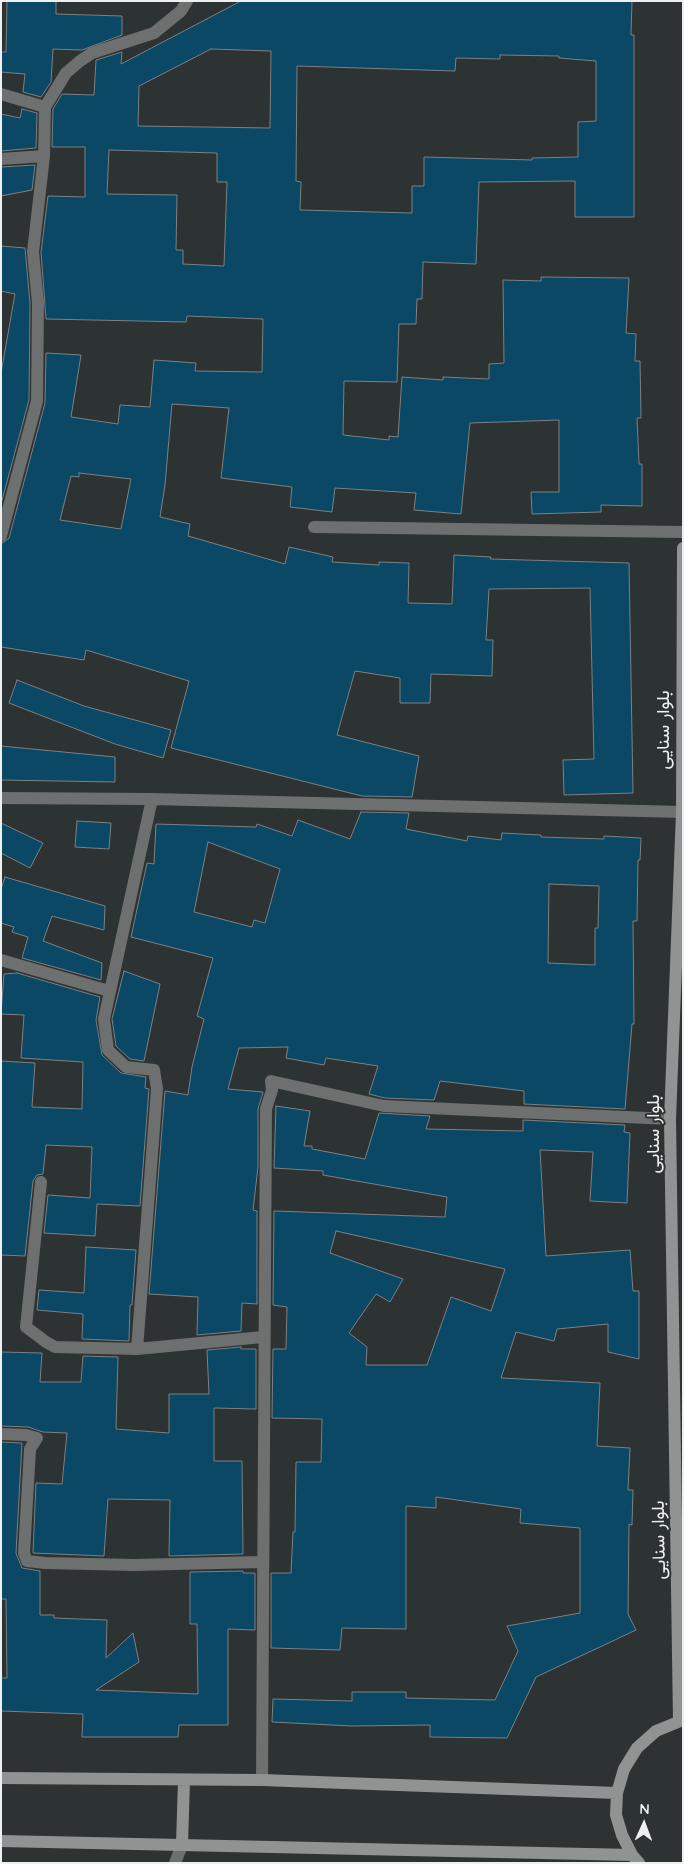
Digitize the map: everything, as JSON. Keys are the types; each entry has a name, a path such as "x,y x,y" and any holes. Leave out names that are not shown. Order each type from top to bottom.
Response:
{"main road":[{"name":"بلوار سنایی","path":"681,1721 670,1119 682,812 683,548"},
{"path":"635,1859 622,1835 616,1814 617,1793 624,1769 637,1748 656,1731 681,1721"},
{"path":"1,1778 262,1780 617,1793"},
{"path":"182,1845 184,1780"},
{"path":"1,1841 635,1859"}],"street":[{"path":"1,536 38,401 38,303 33,252 44,156 45,107 66,73 80,61 92,53 154,33 181,11 187,1"},
{"path":"1,94 45,107"},
{"path":"1,159 44,156"},
{"path":"314,527 683,532"},
{"path":"1,798 152,799 682,812"},
{"path":"137,1349 158,1089 154,1070 126,1066 108,1050 104,1019 152,799"},
{"path":"1,960 109,991"},
{"path":"262,1780 263,1337 266,1109 272,1090 271,1082 384,1106 670,1119"},
{"path":"41,1182 26,1327 55,1346 137,1349 263,1337"},
{"path":"1,1434 26,1435 37,1438 30,1449 24,1553 27,1560 45,1563 134,1565 262,1562"},
{"path":"175,1863 182,1845"}],"building":[{"path":"7,1 56,1 56,14 122,16 122,35 82,50 53,49 51,82 41,97 23,92 25,74 1,72 1,52 6,52"},
{"path":"241,1 632,1 631,35 634,35 634,217 575,217 575,181 479,182 476,264 423,262 422,299 417,299 416,324 399,324 397,382 344,381 343,435 389,440 389,436 398,437 402,377 443,380 443,377 489,379 489,364 504,363 503,280 541,281 541,277 629,278 626,333 636,334 635,361 640,361 641,418 637,418 639,464 642,464 642,506 601,505 601,512 532,514 531,492 559,492 559,420 470,423 461,514 414,510 416,493 335,488 332,512 290,507 292,487 221,478 229,408 172,404 165,485 160,517 190,524 188,536 285,564 289,547 333,557 332,562 379,565 379,562 409,563 408,603 452,604 454,555 491,557 490,559 629,563 633,793 564,795 563,760 594,759 590,588 489,589 486,640 493,640 492,676 431,674 430,703 400,703 400,678 355,671 337,735 419,756 412,797 362,796 171,748 189,681 86,650 84,660 1,647 1,544 9,538 45,403 46,353 81,355 71,417 118,424 120,405 150,407 154,360 196,363 195,371 262,372 263,319 187,316 186,322 46,319 41,252 48,196 85,197 85,147 52,147 53,109 62,94 94,95 96,60 122,52 121,64","holes":["211,49 271,51 270,128 138,126 139,86","500,55 559,56 559,58 596,61 596,121 578,122 578,157 532,158 532,160 424,157 424,186 412,186 412,213 300,210 301,182 296,181 297,66 455,71 456,58 500,59","109,150 217,153 217,182 227,182 224,266 183,264 183,250 176,250 177,195 107,194","79,473 131,479 121,529 60,520 71,476 79,477"]},
{"path":"22,109 37,113 36,148 1,151 1,114 20,118"},
{"path":"35,165 32,190 1,196 1,167"},
{"path":"1,246 25,248 30,303 29,400 1,504 1,373 15,294 1,291"},
{"path":"17,680 84,706 171,730 163,758 115,744 9,703"},
{"path":"1,746 115,757 115,782 1,780"},
{"path":"361,812 409,813 406,829 467,841 468,836 501,840 502,833 541,835 541,837 604,839 604,836 641,838 640,860 638,860 637,921 633,921 634,1024 632,1024 625,1109 524,1104 524,1091 440,1081 434,1100 385,1098 369,1094 378,1066 326,1058 324,1065 286,1058 288,1047 239,1048 228,1089 263,1092 258,1109 258,1167 253,1210 257,1211 257,1304 242,1303 241,1331 197,1335 198,1297 149,1294 165,1091 188,1095 192,1067 204,1019 197,1016 213,958 131,937 147,863 154,864 156,824 256,827 257,824 292,836 298,820 350,839","holes":["208,842 280,869 265,923 254,920 252,927 194,912","549,884 599,886 598,928 595,928 595,965 548,963"]},
{"path":"77,821 111,823 109,849 75,847"},
{"path":"1,823 43,843 30,868 1,853"},
{"path":"5,877 105,906 104,930 52,916 43,941 102,963 101,980 22,958 28,937 12,932 14,927 1,923 1,889"},
{"path":"124,971 160,984 144,1061 130,1059 116,1046 112,1019"},
{"path":"17,973 100,997 96,1020 102,1055 121,1073 146,1077 145,1088 149,1089 140,1206 97,1204 95,1236 44,1233 48,1195 90,1198 92,1147 46,1145 43,1174 37,1175 33,1181 25,1256 1,1255 1,1061 35,1063 32,1107 82,1109 83,1062 21,1058 24,1015 1,1014 4,974"},
{"path":"276,1106 310,1111 304,1146 312,1146 312,1149 365,1159 379,1113 430,1116 426,1129 523,1131 523,1120 625,1125 624,1132 630,1133 627,1203 590,1201 593,1152 540,1150 546,1256 630,1250 633,1291 639,1291 639,1359 608,1352 608,1324 557,1329 554,1341 516,1332 501,1378 600,1383 597,1446 630,1448 628,1490 633,1490 632,1525 629,1524 628,1614 636,1630 536,1677 507,1738 430,1737 430,1725 352,1726 272,1722 273,1699 352,1701 352,1692 406,1692 406,1698 495,1700 518,1651 507,1626 580,1613 580,1528 520,1523 521,1509 436,1497 436,1508 406,1506 406,1629 342,1628 340,1650 271,1648 271,1573 291,1573 293,1532 295,1532 296,1462 321,1462 322,1419 272,1418 273,1349 286,1349 287,1307 273,1305 274,1211 445,1217 447,1197 323,1175 323,1171 274,1168","holes":["336,1231 505,1269 491,1311 451,1297 427,1365 366,1365 367,1347 349,1333 376,1294 390,1302 403,1279 330,1253"]},
{"path":"86,1247 136,1250 132,1305 130,1305 129,1341 82,1339 83,1314 37,1310 39,1290 84,1293"},
{"path":"241,1347 241,1349 256,1349 256,1409 214,1408 214,1461 242,1461 243,1554 169,1556 170,1500 108,1499 104,1556 33,1553 36,1483 62,1484 67,1433 43,1432 28,1427 1,1426 1,1352 42,1353 40,1382 81,1382 83,1356 118,1357 116,1429 169,1433 169,1394 209,1394 207,1350"},
{"path":"1,1442 22,1443 16,1553 22,1568 40,1571 40,1615 54,1615 54,1618 107,1620 106,1658 133,1633 139,1662 96,1690 198,1694 197,1624 190,1624 190,1572 243,1571 243,1573 255,1573 255,1630 228,1629 228,1725 179,1725 178,1737 82,1737 83,1714 1,1711 1,1678 7,1678 6,1599 1,1599"}]}
